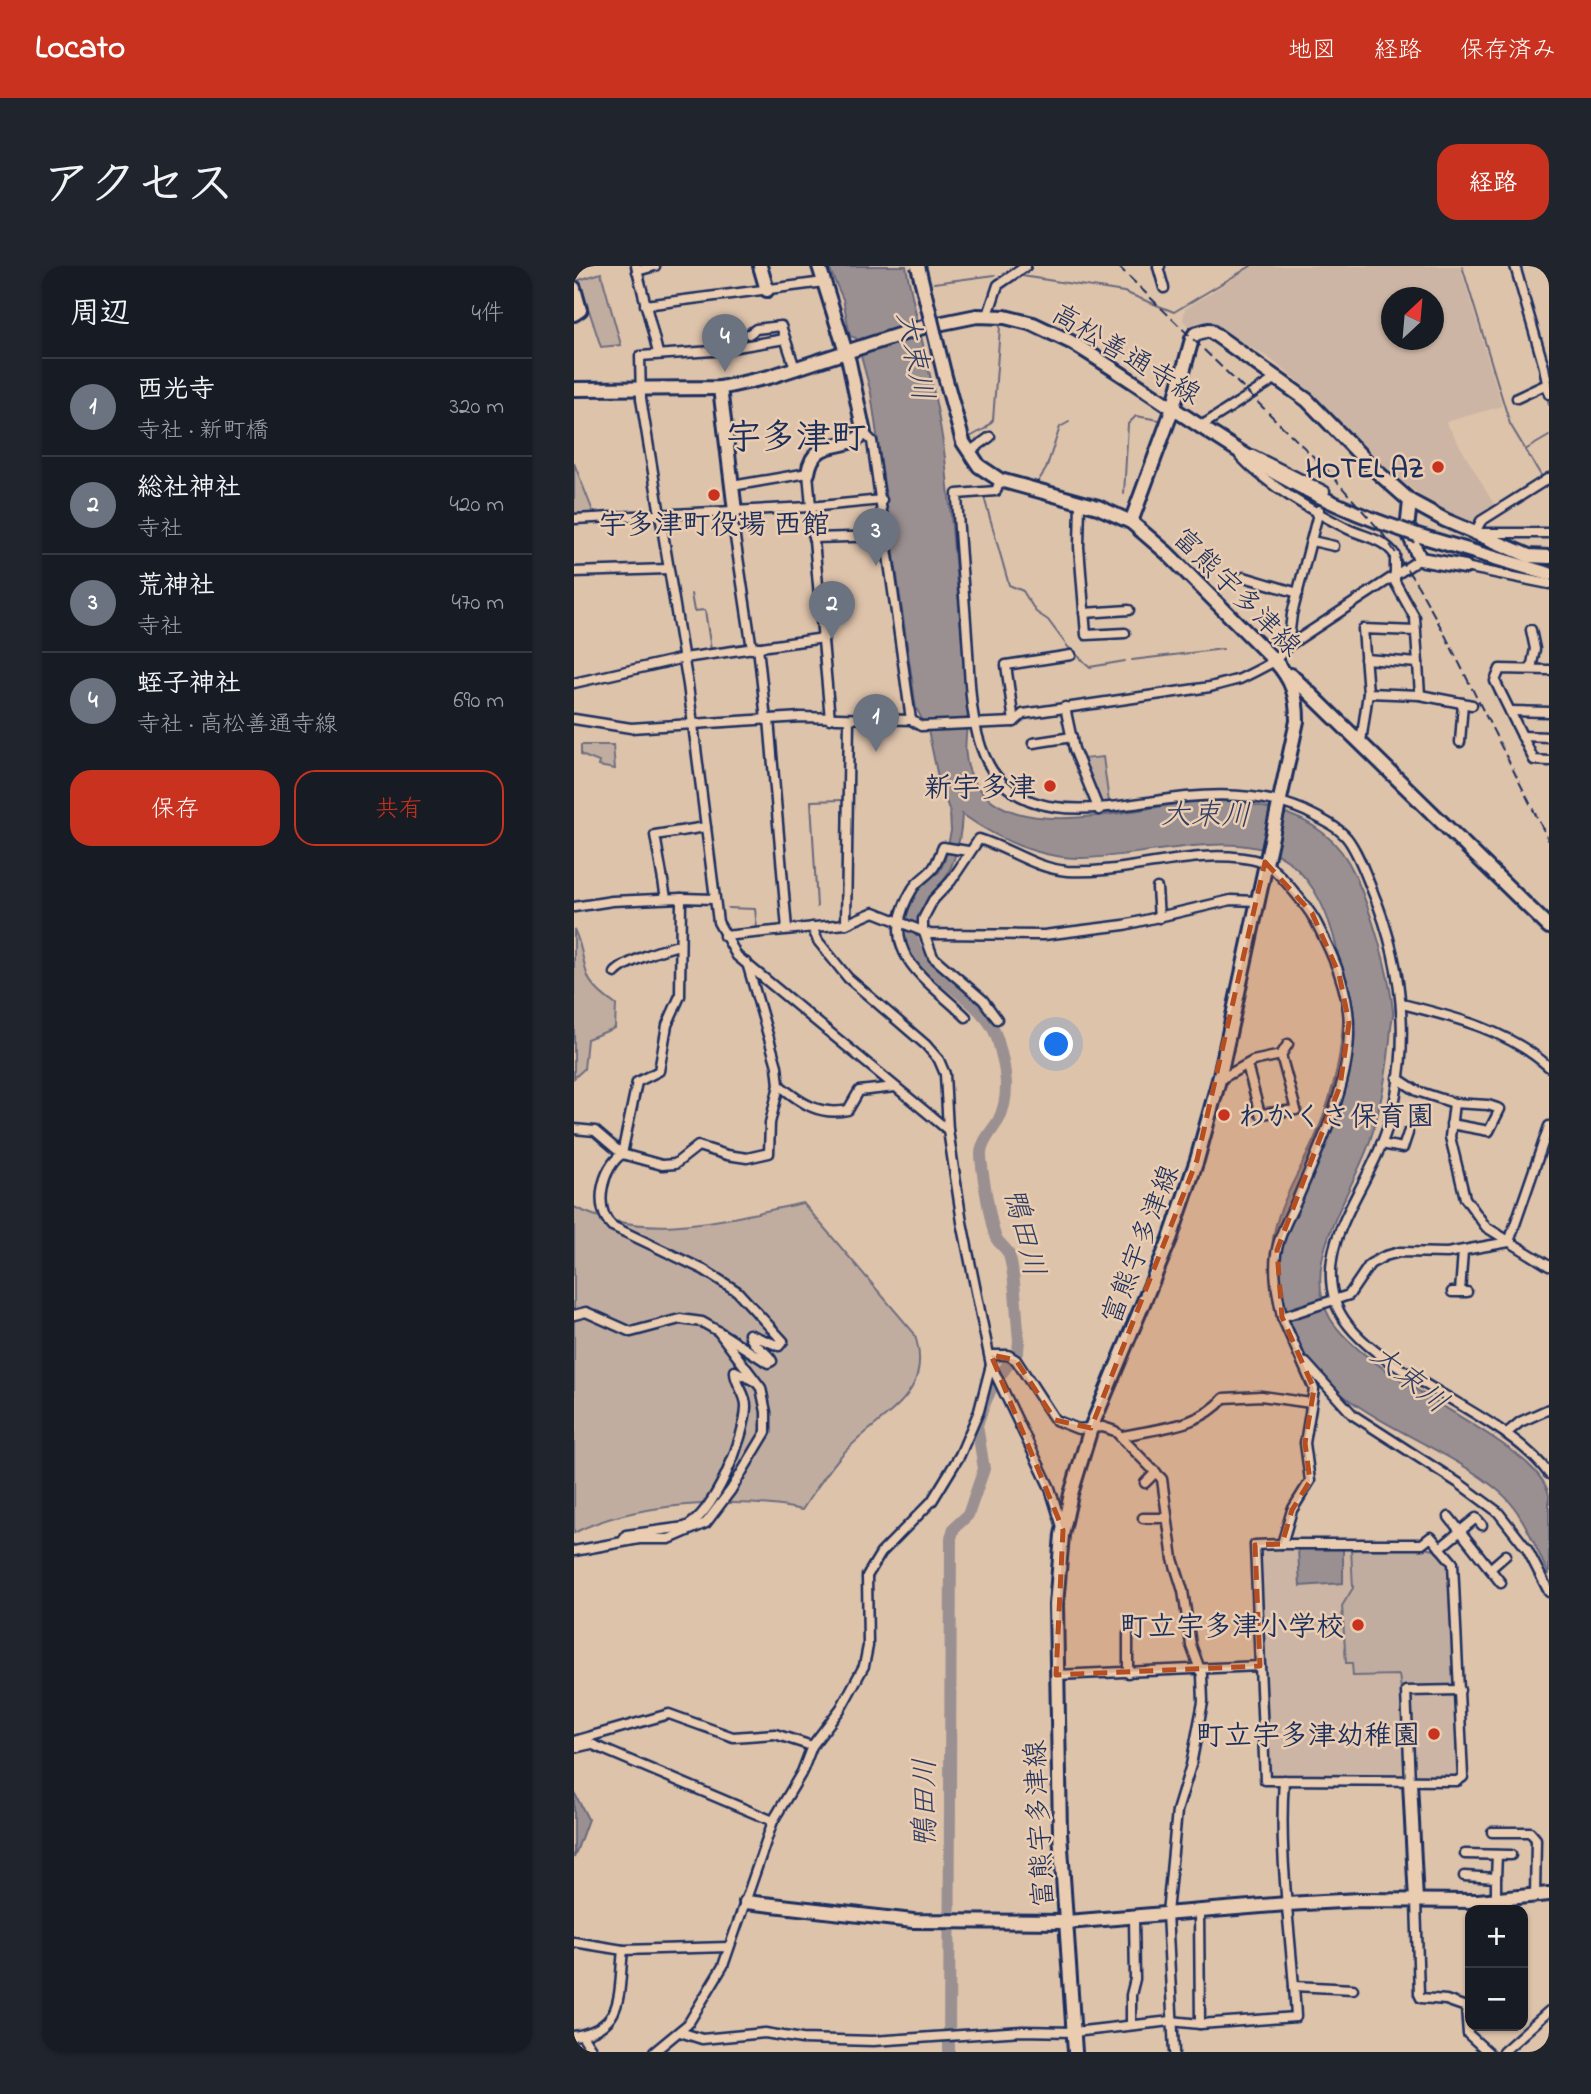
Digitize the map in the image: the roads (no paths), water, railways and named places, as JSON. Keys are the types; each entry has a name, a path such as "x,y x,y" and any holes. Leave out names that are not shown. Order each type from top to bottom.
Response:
{"main road":[{"path":"760,266 767,289"},
{"path":"808,473 809,463 821,449 859,438 864,433 852,348 819,266"},
{"path":"918,266 944,373 969,453 979,467 1000,480"},
{"path":"574,288 580,310 574,314"},
{"name":"高松善通寺線","path":"574,389 720,388 957,318 988,315 1017,319 1049,330 1314,496 1400,529 1549,574"},
{"path":"1131,522 1173,408 1192,339 1200,331 1216,333 1279,377 1307,400 1375,470 1410,501 1529,556 1549,557"},
{"path":"720,388 733,511"},
{"name":"富熊宇多津線","path":"1000,480 1080,502 1131,522 1167,552 1275,660 1287,674 1297,696 1297,721 1219,1080 1184,1203 1091,1428 1063,1531 1056,1605 1056,1675 1060,1833 1075,2052"},
{"path":"1410,501 1407,530 1420,559 1465,567"},
{"path":"1275,660 1549,927"},
{"path":"1410,1782 1416,1901"},
{"path":"746,1902 913,1921 1068,1923 1287,1904 1496,1900 1549,1894"}],"street":[{"path":"656,266 636,269 657,353"},
{"path":"988,315 998,285 1026,266"},
{"path":"1160,266 1158,267 1164,288"},
{"path":"1515,266 1549,394"},
{"path":"645,305 824,282"},
{"path":"749,334 756,329 781,326 795,368"},
{"path":"785,339 713,351 640,356 641,389 684,658 714,899 724,936 747,963 948,1130"},
{"path":"1201,426 1279,377"},
{"path":"1517,398 1545,385"},
{"path":"864,433 872,441 882,500 911,720"},
{"path":"969,453 990,437"},
{"path":"1228,444 1266,480 1390,548 1395,555 1395,577 1415,618 1420,695"},
{"path":"1240,452 1264,458 1325,491 1324,494"},
{"path":"732,486 808,473 830,719"},
{"path":"1549,478 1481,521 1475,533 1549,533"},
{"path":"1000,480 996,491 957,494 975,723 990,766 1008,787 1042,803 1099,810 1186,797 1227,796 1278,804 1315,816 1346,837 1383,916 1397,966 1403,1031 1397,1078 1381,1144 1335,1242 1331,1300 1353,1330 1376,1351 1508,1432 1537,1458 1549,1474"},
{"path":"574,519 810,507 882,500"},
{"path":"1080,502 1079,547 1086,635 1125,633"},
{"path":"1289,646 1289,631 1319,510"},
{"path":"733,511 767,720 787,929"},
{"path":"813,538 886,536"},
{"path":"1312,541 1334,546"},
{"path":"574,719 631,728 693,723 830,719 911,720 921,726 1014,722 1023,714 1228,683 1275,660 1289,646 1420,559"},
{"path":"1465,567 1549,584"},
{"path":"574,572 668,569"},
{"path":"1244,577 1270,582 1298,593"},
{"path":"1084,613 1129,610"},
{"path":"1361,743 1368,693 1363,629 1416,631"},
{"path":"1531,669 1535,635"},
{"path":"574,683 684,658 824,638"},
{"path":"1014,722 1006,665 1072,655"},
{"path":"1365,659 1418,663"},
{"path":"1549,670 1500,669 1495,681 1534,761 1549,761"},
{"path":"1368,693 1420,695 1467,704 1460,742"},
{"path":"1065,707 1072,737 1099,810"},
{"path":"1510,711 1549,712"},
{"path":"846,924 849,719"},
{"path":"1521,736 1549,737"},
{"path":"1033,743 1072,737"},
{"path":"666,898 655,835 706,827"},
{"path":"996,1019 983,1000 933,957 923,930 923,919 933,900 951,881 968,851 979,839 1030,863 1065,871 1112,871 1194,858 1228,857 1265,861 1312,913 1339,974 1349,1023 1340,1086 1325,1134 1277,1250 1275,1283 1282,1316 1314,1385 1305,1443 1310,1480 1292,1510 1282,1544"},
{"path":"966,1017 913,970 900,943 898,920 910,892 933,868 943,847 968,851"},
{"path":"1157,888 1159,918"},
{"path":"574,906 666,898 714,899"},
{"path":"574,1315 586,1312 631,1332 680,1319 702,1322 768,1363 772,1361 769,1355 753,1343 749,1334 779,1346 783,1341 737,1291 704,1270 612,1226 605,1220 603,1179 615,1159 622,1154 637,1082 659,1071 667,1025 680,996 681,898"},
{"path":"724,936 846,924 874,912 930,934 1044,935 1159,918 1231,900 1257,901"},
{"path":"812,927 818,941 848,978 926,1045 939,1060 944,1074 948,1130 962,1222 991,1360 1050,1488 1063,1531"},
{"path":"615,973 628,961 642,960 679,945"},
{"path":"574,1129 603,1135 622,1154 662,1165 675,1164 698,1146 727,1156 747,1158 769,1153 770,1123 779,1085 770,1040 747,963"},
{"path":"1402,1004 1451,1016 1507,1036 1549,1067"},
{"path":"1247,1065 1259,1114 1296,1110 1282,1055 1288,1044"},
{"path":"1219,1080 1247,1065 1282,1055"},
{"path":"1397,1078 1417,1091 1454,1103 1488,1105 1500,1109 1489,1130 1451,1124"},
{"path":"779,1085 800,1102 821,1112 848,1110 859,1091 895,1087"},
{"path":"1454,1103 1451,1124 1453,1154 1465,1198 1486,1227 1549,1266"},
{"path":"1509,1242 1549,1126"},
{"path":"1381,1144 1403,1148 1408,1133"},
{"path":"1282,1316 1349,1295 1370,1264 1384,1256 1400,1252 1463,1251 1509,1242"},
{"path":"1460,1292 1463,1251"},
{"path":"574,1550 623,1541 669,1539 706,1523 755,1453 766,1432 766,1412 759,1384 718,1331"},
{"path":"1301,1357 1353,1415 1461,1484 1498,1512 1527,1549 1549,1592"},
{"path":"991,1360 1012,1358 1055,1420 1078,1429 1103,1427 1123,1436 1156,1472 1164,1487 1173,1559 1183,1591 1191,1644 1200,1670 1203,1702 1191,1765 1177,1811 1167,1913 1174,2052"},
{"path":"654,2052 688,2024 723,1966 746,1902 763,1842 802,1772 812,1746 841,1708 864,1666 868,1646 867,1576 881,1553 932,1501 960,1455 979,1411 991,1360"},
{"path":"623,1541 626,1535 685,1527 705,1511 717,1494 731,1464 746,1406 736,1371 759,1384"},
{"path":"1123,1436 1197,1420 1214,1410 1224,1398 1261,1396 1311,1403"},
{"path":"1508,1432 1520,1422 1549,1409"},
{"path":"1145,1483 1156,1472"},
{"path":"1450,1517 1501,1583"},
{"path":"1143,1518 1166,1518"},
{"path":"1440,1548 1476,1518 1482,1525"},
{"path":"1431,1537 1440,1548 1453,1563 1463,1777 1457,1781 1410,1782 1265,1780 1255,1545 1422,1544 1431,1537"},
{"path":"1490,1569 1506,1555"},
{"path":"1128,1634 1128,1673"},
{"path":"1056,1675 1260,1666"},
{"path":"1410,1782 1406,1691 1460,1690"},
{"path":"574,1741 669,1714 733,1737 775,1734 812,1746"},
{"path":"574,1748 591,1744 773,1821"},
{"path":"680,2032 702,2039 765,2033 802,2039 873,2041 1022,2031 1074,2032 1131,2023 1171,2021 1200,2024 1296,2018 1281,1833 1284,1780"},
{"path":"1492,1832 1530,1832 1536,1839 1535,1896"},
{"path":"1465,1853 1511,1855"},
{"path":"1496,1900 1497,1855"},
{"path":"1464,1876 1496,1878"},
{"path":"1416,1901 1419,1994 1421,1998 1446,2000 1466,2007 1468,2034 1488,2052"},
{"path":"1199,1911 1200,2024"},
{"path":"1131,2023 1131,1995 1135,1979 1134,1918"},
{"path":"574,1942 623,1950 729,1947"},
{"path":"593,2052 578,2035 604,2027 610,2021 618,1992 623,1950"},
{"path":"1294,1986 1353,1989"},
{"path":"1503,2052 1549,2011"}],"water":[{"name":"大束川","path":"828,266 906,266 945,458 967,685 966,759 972,777 991,800 1017,813 1048,818 1118,813 1186,802 1214,800 1245,803 1288,814 1312,825 1332,841 1348,862 1379,942 1393,1015 1378,1113 1370,1141 1324,1251 1320,1274 1322,1297 1330,1318 1350,1342 1413,1388 1515,1453 1538,1474 1549,1495 1549,1575 1516,1509 1500,1492 1473,1472 1354,1403 1327,1382 1305,1358 1284,1322 1273,1269 1274,1233 1285,1199 1325,1111 1338,1065 1343,1019 1341,973 1334,937 1320,901 1298,870 1288,861 1268,851 1244,845 1187,846 1103,857 1048,855 1003,838 962,814 954,858 937,893 921,920 905,913 921,884 939,872 945,860 951,831 950,812 939,782 928,730 916,708 871,393 856,338 850,336 843,299"},
{"path":"1298,1549 1343,1549 1343,1583 1300,1586"},
{"path":"574,1792 588,1819 574,1858"}],"waterway":[{"path":"1022,276 1124,292 1174,312 1251,266"},
{"path":"1462,266 1510,424 1542,477 1527,487"},
{"path":"934,283 995,275"},
{"path":"973,444 970,437 986,428 993,420 1000,327"},
{"path":"1547,396 1549,405"},
{"path":"1124,494 1128,424 1136,416 1159,420"},
{"path":"1037,483 1046,469 1060,427 1069,422"},
{"path":"1525,450 1549,436"},
{"path":"984,497 1009,585 1023,591 1036,612 1048,620 1068,647 1090,667 1125,661"},
{"path":"691,594 694,611 705,610 711,650"},
{"path":"1132,660 1223,649"},
{"path":"817,907 811,801 843,800"},
{"name":"鴨田川","path":"919,903 912,926 914,945 924,961 988,1020 997,1038 1002,1059 1006,1080 1005,1101 981,1154 994,1232 1008,1253 1011,1264 1019,1340 1018,1351 993,1385 977,1425 984,1469 968,1515 954,1528 951,1538 949,2052"},
{"path":"728,908 755,909 757,929"}],"railway":[{"path":"1118,266 1326,469 1383,534 1418,586 1443,631 1549,841"}],"place":[{"name":"蛭子神社","path":"725,372"},
{"name":"HOTEL AZ","path":"1438,467"},
{"name":"宇多津町役場 西館","path":"714,495"},
{"name":"荒神社","path":"876,566"},
{"name":"総社神社","path":"832,639"},
{"name":"西光寺","path":"876,752"},
{"name":"新宇多津","path":"1050,786"},
{"name":"わかくさ保育園","path":"1224,1115"},
{"name":"町立宇多津小学校","path":"1358,1625"},
{"name":"町立宇多津幼稚園","path":"1434,1734"}],"district":[{"name":"宇多津町","path":"796,436"}]}
